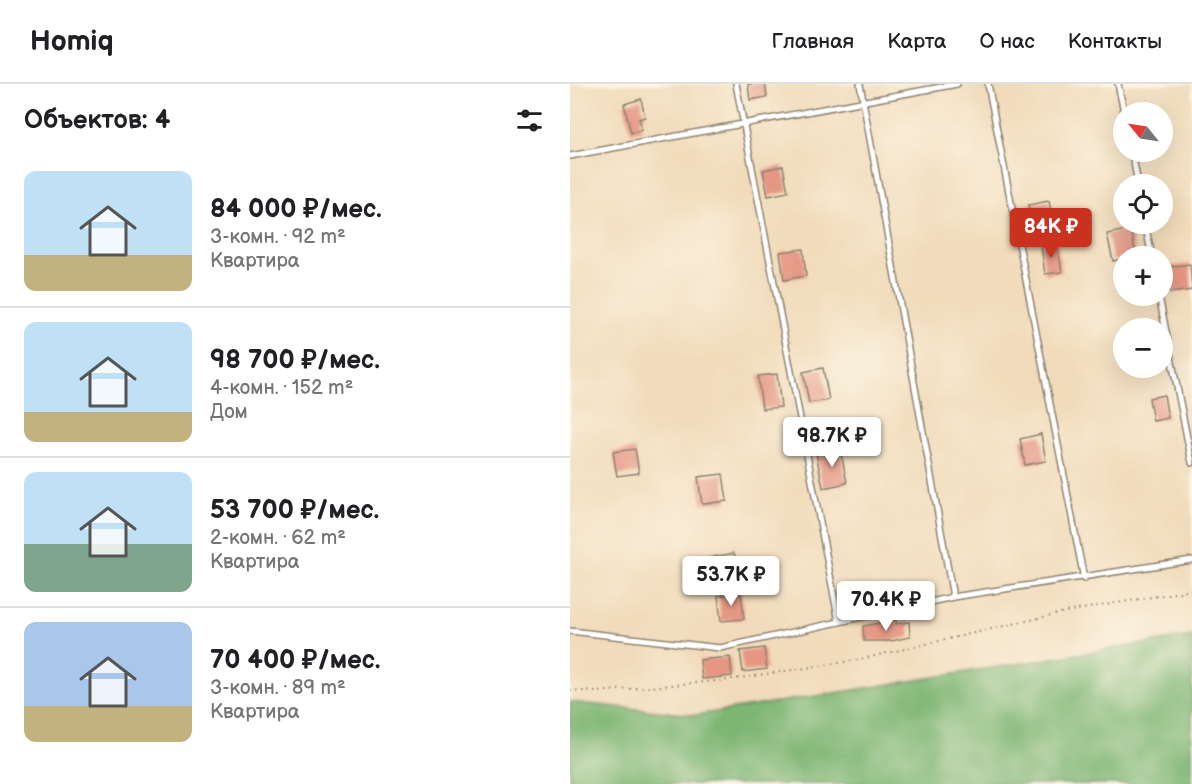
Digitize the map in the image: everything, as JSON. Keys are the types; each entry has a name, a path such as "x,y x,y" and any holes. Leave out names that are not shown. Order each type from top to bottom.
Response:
{"lane":[{"path":"736,84 839,622"},
{"path":"860,84 953,597"},
{"path":"570,156 957,84"},
{"path":"988,84 1084,579"},
{"path":"1118,84 1122,102"},
{"path":"1162,306 1192,463"},
{"path":"570,631 720,648 953,597 1084,579 1192,560"}],"path":[{"path":"570,690 596,692 727,680 857,660 1065,612 1192,590"}],"green space":[{"path":"1192,636 1192,784 570,784 570,702 696,715"}],"building":[{"path":"748,84 765,84 767,97 750,100"},
{"path":"641,99 645,117 639,119 642,130 631,133 624,104"},
{"path":"783,166 788,192 768,196 763,170"},
{"path":"1049,201 1054,226 1033,230 1028,205"},
{"path":"1107,234 1132,234 1134,246 1113,246 1113,261"},
{"path":"1057,244 1062,272 1045,274 1041,246"},
{"path":"803,249 806,276 784,280 780,252"},
{"path":"1190,264 1192,290 1173,293 1173,266"},
{"path":"823,368 829,400 809,403 803,372"},
{"path":"777,374 781,407 762,409 758,376"},
{"path":"1164,395 1168,418 1153,421 1149,398"},
{"path":"1041,434 1046,461 1025,465 1020,439"},
{"path":"840,448 847,483 823,488 816,453"},
{"path":"635,449 639,473 617,476 613,452"},
{"path":"723,474 727,501 702,504 698,477"},
{"path":"734,553 740,571 737,572 738,580 713,585 707,558"},
{"path":"741,593 744,619 721,621 718,596"},
{"path":"896,620 896,624 909,622 910,637 891,641 864,641 863,626"},
{"path":"764,648 767,669 743,672 740,651"},
{"path":"730,657 732,676 702,679 700,660"}]}
